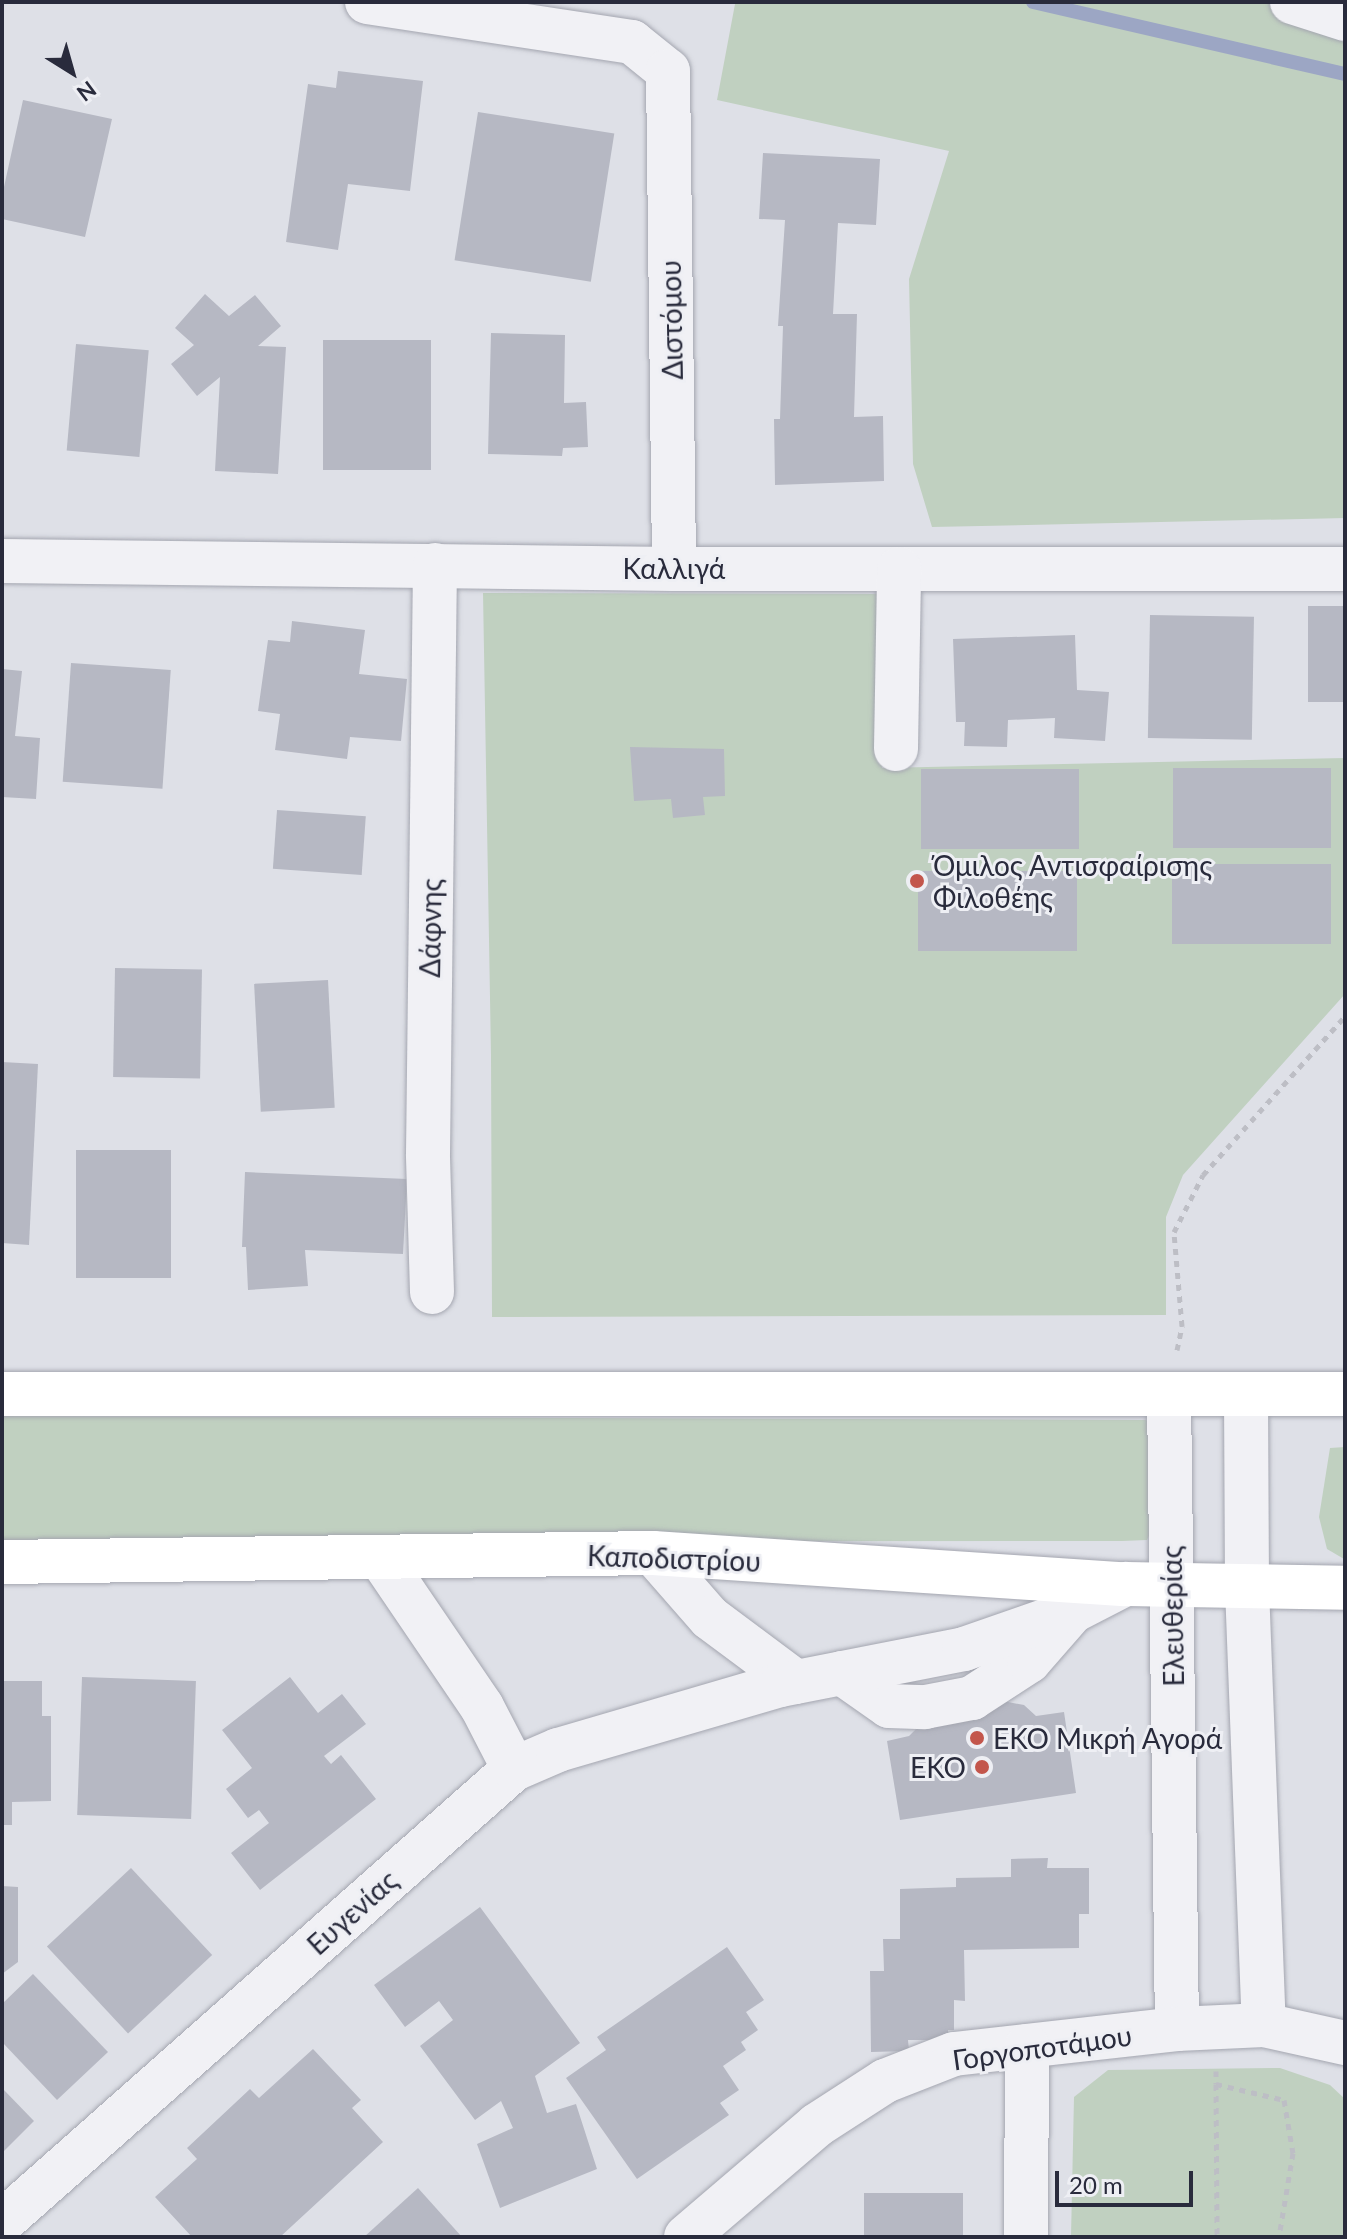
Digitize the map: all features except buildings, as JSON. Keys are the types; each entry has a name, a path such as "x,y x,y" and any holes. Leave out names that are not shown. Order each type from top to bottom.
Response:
{"main road":[{"path":"2,1394 1345,1394"},
{"name":"Καποδιστρίου","path":"2,1562 653,1553 1125,1584 1345,1588"}],"street":[{"name":"Διστόμου","path":"367,2 632,42 668,71 674,569"},
{"path":"1292,2 1345,19"},
{"name":"Καλλιγά","path":"2,561 674,569 1345,569"},
{"name":"Δάφνης","path":"432,1292 428,1154 435,565"},
{"path":"896,749 899,569"},
{"name":"Ελευθερίας","path":"1169,1394 1173,1585 1197,2029"},
{"path":"1246,1395 1247,1588 1264,2025"},
{"path":"653,1553 710,1618 796,1682"},
{"path":"380,1557 482,1707 500,1736 514,1769"},
{"name":"Ευγενίας","path":"2,2222 514,1769 558,1750 796,1682 964,1649 1073,1611 1125,1584"},
{"name":"Γοργοποτάμου","path":"686,2237 817,2125 885,2081 954,2054 1264,2025 1345,2043"},
{"path":"1026,2237 1027,2046"}],"path":[{"path":"1169,1394 1182,1326 1174,1232 1203,1175 1345,1016"},
{"path":"1197,2029 1216,2084 1217,2237"},
{"path":"1216,2084 1284,2100 1293,2153 1279,2237"}],"green space":[{"path":"725,2 1345,2 1345,518 932,527 913,464 909,279 949,151 717,100 735,4"},
{"name":"Όμιλος Αντισφαίρισης Φιλοθέης","path":"483,593 879,594 882,768 1345,758 1345,994 1183,1175 1166,1217 1166,1315 492,1317"},
{"path":"2,1416 1146,1420 1159,1428 1156,1521 1147,1540 1122,1541 2,1542"},
{"path":"1345,1447 1344,1559 1327,1549 1319,1517 1330,1448"},
{"path":"1280,2068 1330,2085 1345,2099 1345,2237 1071,2237 1074,2097 1108,2070"}],"waterway":[{"path":"1033,2 1345,74"}],"place":[{"name":"Όμιλος Αντισφαίρισης Φιλοθέης","path":"917,881"},
{"name":"ΕΚΟ Μικρή Αγορά","path":"977,1738"},
{"name":"EKO","path":"982,1767"}]}
